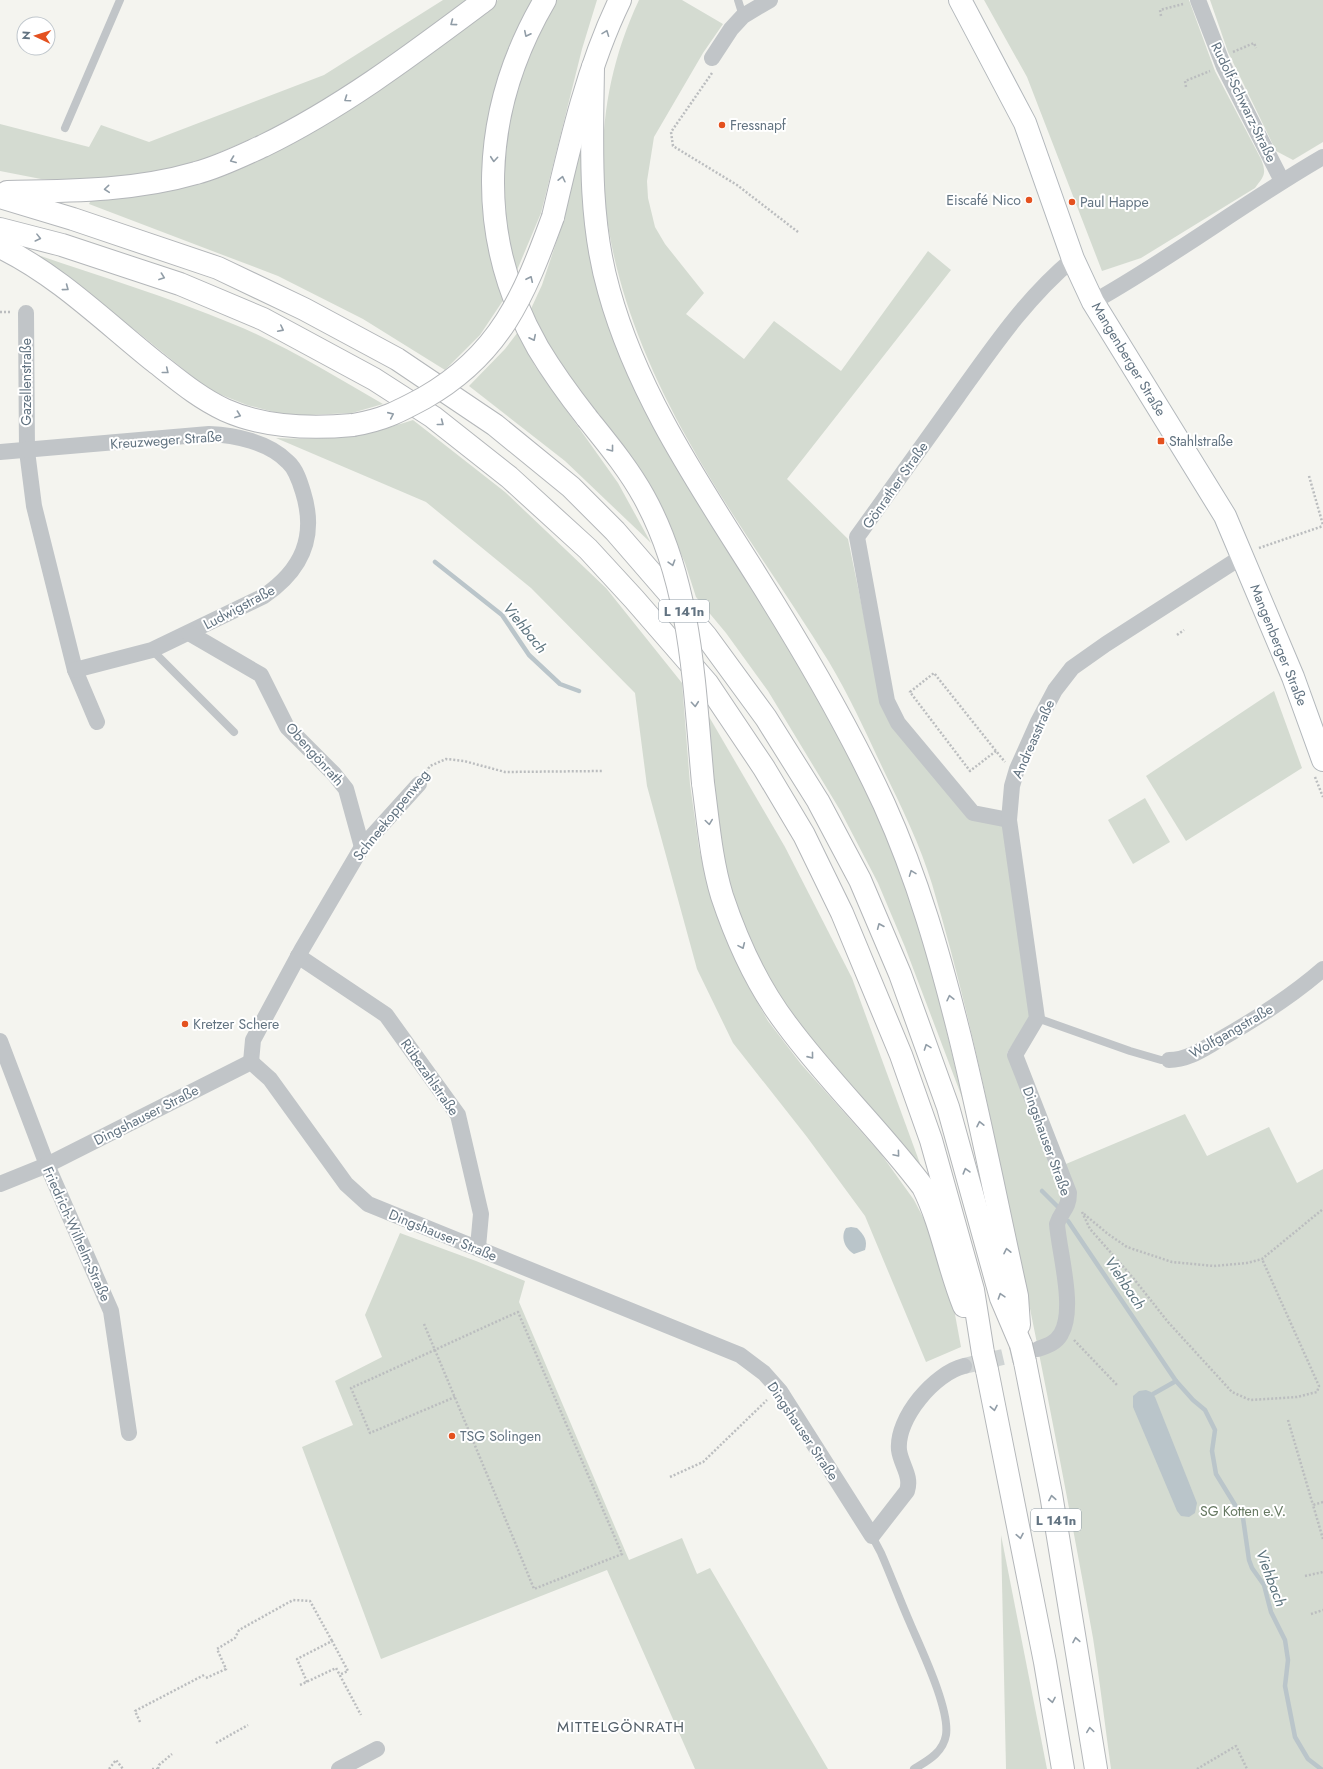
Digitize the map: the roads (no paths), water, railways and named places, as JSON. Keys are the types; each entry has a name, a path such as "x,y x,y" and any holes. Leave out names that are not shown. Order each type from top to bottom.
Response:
{"main road":[{"path":"0,192 86,191 140,186 197,173 238,158 289,133 340,104 485,0"},
{"path":"545,0 523,42 509,75 500,111 493,165 494,200 497,237 506,271 521,314 538,348 560,383 619,459 644,497 668,551 686,618 703,783 714,859 722,895 751,964 767,995 786,1025 923,1187 933,1208 957,1289 985,1362"},
{"path":"0,247 34,265 72,293 203,399 245,418 278,424 313,427 353,425 383,419 450,382 479,357 513,313 535,267 553,217 572,136 593,67 620,0"},
{"name":"Mangenberger Straße","path":"960,0 1025,123 1073,259 1093,302 1207,484 1225,516 1254,550 1293,677 1323,760"},
{"path":"593,67 592,133 594,213 604,271 614,308 634,361 654,405 700,486 815,670 850,735 902,846 919,892 947,983 974,1094 1028,1352"},
{"name":"L 141n","path":"0,197 73,219 218,268 261,287 397,359 495,425 530,452 571,487 624,542 706,636 766,718 818,800 860,880 900,974 948,1107 1001,1298 1028,1352 1096,1769"},
{"name":"L 141n","path":"0,229 62,245 180,284 263,319 374,379 434,416 509,477 588,548 707,683 764,768 804,835 842,913 901,1055 931,1140 973,1290 985,1362 1045,1662 1063,1769"}],"street":[{"path":"712,58 731,29 743,16 770,0"},
{"name":"Rudolf-Schwarz-Straße","path":"1193,1 1282,181"},
{"path":"1093,302 1191,241 1282,181 1323,157"},
{"name":"Gönrather Straße","path":"1009,820 973,813 892,714 887,701 857,538 990,351 1033,297 1057,272 1073,259"},
{"name":"Gazellenstraße","path":"26,313 27,451"},
{"name":"Kreuzweger Straße","path":"0,452 27,451 202,435 227,435 269,448 283,457 290,463 304,495"},
{"path":"27,451 36,514 75,670 97,722"},
{"name":"Ludwigstraße","path":"75,670 152,650 264,596 287,578 298,564 304,552 308,522 304,495"},
{"name":"Andreasstraße","path":"1037,1018 1009,820 1012,786 1017,769 1055,690 1072,668 1106,644 1254,550"},
{"name":"Obengönrath","path":"189,633 261,675 287,727 334,774 346,789 362,847"},
{"name":"Schneekoppenweg","path":"251,1062 253,1040 298,956 362,847 419,784"},
{"name":"Rübezahlstraße","path":"298,956 386,1015 458,1115 481,1214 478,1247"},
{"name":"Wolfgangstraße","path":"1169,1060 1188,1057 1249,1023 1297,992 1323,969"},
{"name":"Dingshauser Straße","path":"1028,1352 1053,1342 1062,1332 1066,1319 1066,1292 1057,1224 1059,1217 1075,1210 1015,1055 1037,1018"},
{"name":"Friedrich-Wilhelm-Straße","path":"0,1041 47,1165 111,1311 129,1433"},
{"name":"Dingshauser Straße","path":"0,1184 47,1165 251,1062 270,1079 346,1184 360,1198 378,1209 478,1247 535,1273 659,1321 740,1355 764,1373 780,1391 872,1536"},
{"path":"872,1536 907,1491 909,1486 907,1473 899,1448 908,1416 932,1385 948,1372 964,1366"},
{"path":"339,1769 377,1749"}],"lane":[{"path":"65,128 120,0"},
{"path":"738,0 743,16"},
{"path":"152,650 234,732"},
{"name":"Wolfgangstraße","path":"1037,1018 1136,1053 1161,1060 1169,1060"},
{"name":"Dingshauser Straße","path":"872,1536 881,1553 935,1683 945,1719 946,1735 941,1747 930,1760 914,1769"}],"waterway":[{"name":"Viehbach","path":"435,562 502,615 529,655 560,684 579,691"},
{"name":"Viehbach","path":"1042,1191 1058,1207"},
{"name":"Viehbach","path":"1068,1221 1176,1381 1193,1400 1205,1410 1215,1430 1212,1451 1216,1474 1243,1518 1249,1560 1252,1568 1264,1585 1271,1612 1285,1640 1288,1660 1285,1686 1295,1737 1308,1759 1321,1769"},
{"path":"1153,1394 1176,1381"}],"tunnel":[{"path":"964,1366 1033,1350"}],"place":[{"name":"Fressnapf","path":"722,125"},
{"name":"Eiscafé Nico","path":"1029,200"},
{"name":"Paul Happe","path":"1072,202"},
{"name":"Stahlstraße","path":"1161,441"},
{"name":"Kretzer Schere","path":"185,1024"},
{"name":"TSG Solingen","path":"452,1436"}],"district":[{"name":"MITTELGÖNRATH","path":"621,1727"}],"park label":[{"name":"SG Kotten e.V.","path":"1243,1511"}]}
